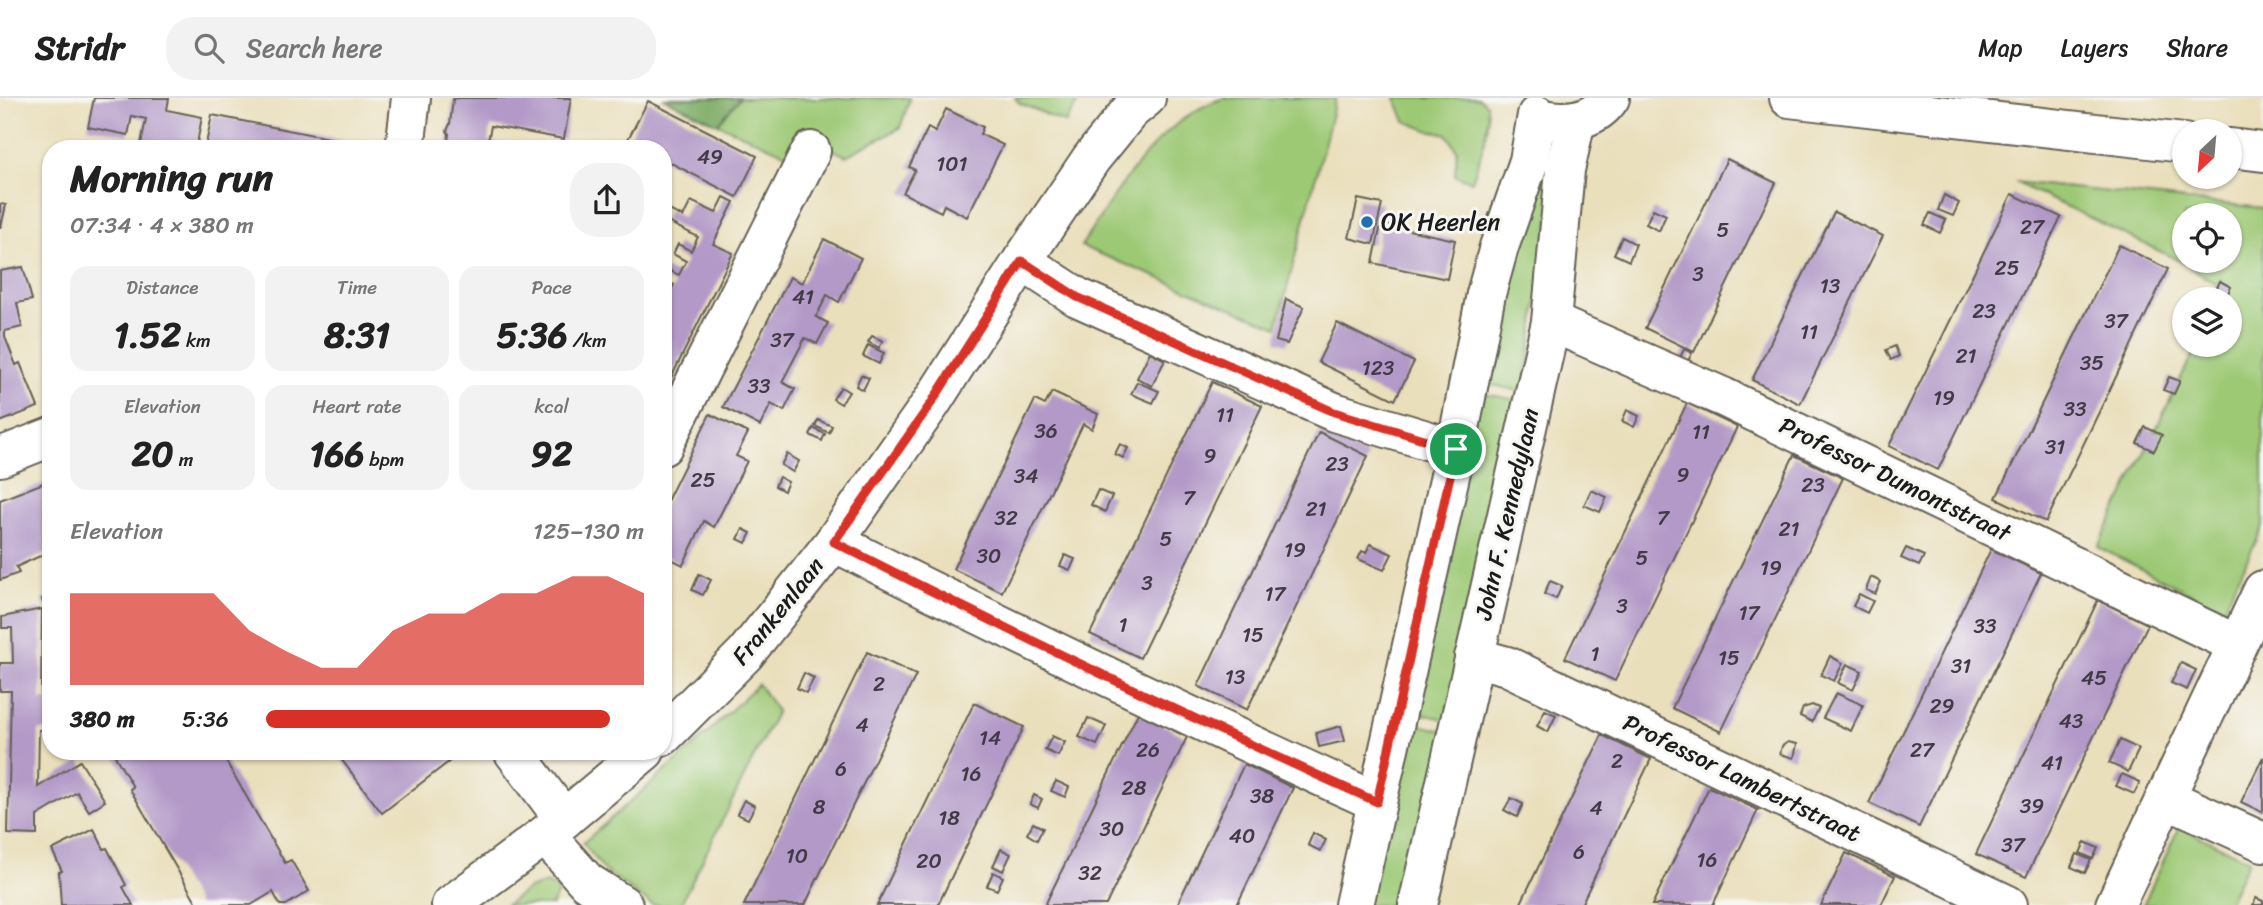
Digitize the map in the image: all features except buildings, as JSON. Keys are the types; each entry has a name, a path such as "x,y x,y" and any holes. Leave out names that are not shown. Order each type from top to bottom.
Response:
{"street":[{"path":"406,140 411,98"},
{"path":"1354,905 1456,449 1486,294 1529,161 1527,106 1563,122 1589,116 1610,98"},
{"path":"1788,98 2172,142"},
{"name":"Frankenlaan","path":"672,727 745,654 834,542 932,402 1022,261 1132,102"},
{"name":"John F. Kennedylaan","path":"1418,905 1551,322 1565,170 1576,120"},
{"path":"2242,149 2263,152"},
{"path":"672,428 811,152"},
{"path":"1022,261 1077,297 1334,412 1456,449"},
{"name":"Professor Dumontstraat","path":"1551,322 1723,397 2236,644"},
{"path":"0,457 42,441"},
{"path":"834,542 1150,698 1377,802"},
{"path":"2115,905 2263,590"},
{"name":"Professor Lambertstraat","path":"1474,657 1519,672 2008,905"},
{"path":"518,760 587,882 623,905"},
{"path":"451,905 554,827 634,760"},
{"path":"2165,798 2263,842"}],"green space":[{"path":"663,98 740,98 718,124"},
{"path":"740,98 910,98 900,128 846,156 804,136 795,158 718,124"},
{"path":"1015,98 1080,98 1066,123 1019,103"},
{"path":"1224,98 1336,98 1277,327 1081,246 1125,181 1160,139 1201,108"},
{"path":"1395,98 1479,98 1487,105 1486,134 1472,182 1455,175 1457,150 1447,134 1405,121"},
{"path":"1542,176 1556,178 1524,392 1479,382 1491,318"},
{"path":"2015,182 2215,203 2172,203 2172,257"},
{"path":"2242,206 2263,208 2263,527 2223,610 2098,547 2191,357 2242,357 2242,287 2221,287 2198,273 2242,273"},
{"path":"1476,392 1521,401 1452,721 1406,710"},
{"path":"758,684 777,711 680,905 652,905 604,870 583,843 694,746"},
{"path":"1403,721 1449,732 1409,905 1362,905"},
{"path":"2179,827 2249,860 2227,905 2143,905"},
{"path":"546,883 559,890 552,905 506,905 528,889"}],"place":[{"name":"OK Heerlen","path":"1367,222"}],"route":[{"path":"1022,261 1077,297 1334,412 1456,449 1377,802 1162,704 834,542 932,402 1022,261"}]}
